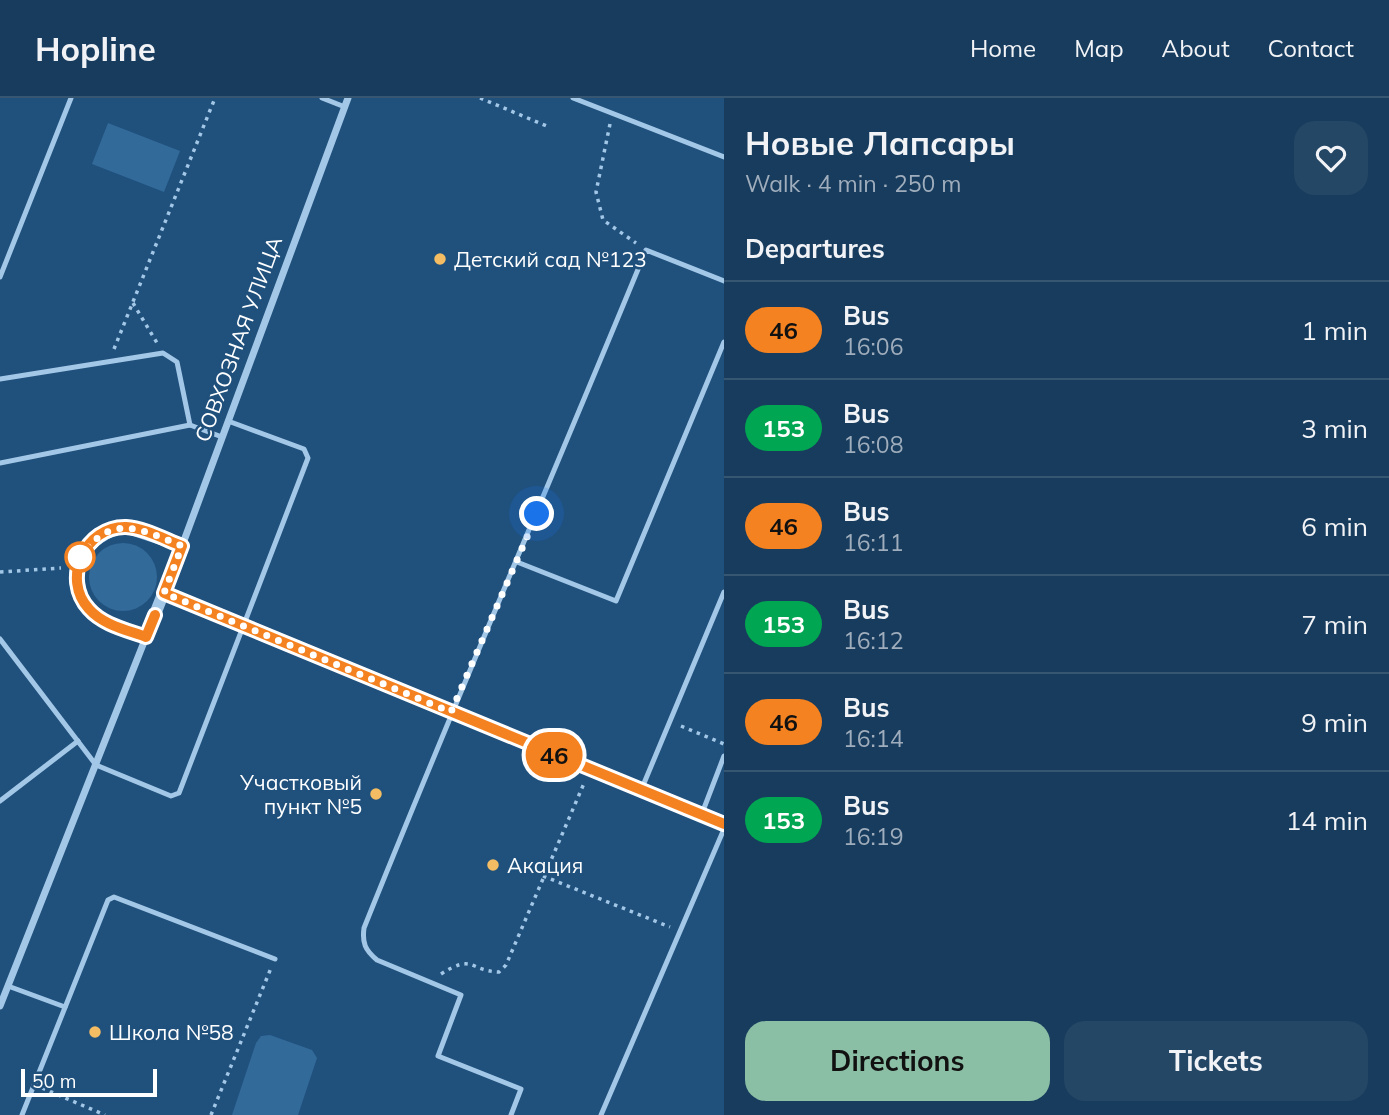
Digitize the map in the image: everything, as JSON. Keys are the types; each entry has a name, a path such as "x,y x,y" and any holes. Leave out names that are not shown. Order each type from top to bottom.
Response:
{"street":[{"name":"СОВХОЗНАЯ УЛИЦА","path":"0,1006 164,593 348,98"},
{"path":"146,637 111,624 87,608 78,592 80,557 92,540 116,529 144,531 182,546"},
{"path":"164,593 724,826"}],"lane":[{"path":"0,277 71,98"},
{"path":"322,98 345,107"},
{"path":"573,98 724,157"},
{"path":"511,1115 521,1089 438,1056 461,995 377,960 367,952 362,940 364,928 451,712 517,562 646,250 724,281"},
{"path":"517,562 617,601 724,342"},
{"path":"0,379 163,352 177,362 190,425"},
{"path":"0,639 96,765 171,796 179,793 308,458 303,449 228,421"},
{"path":"0,463 190,425 222,437"},
{"path":"641,791 724,592"},
{"path":"0,801 78,741"},
{"path":"701,816 724,756"},
{"path":"601,1115 724,826"},
{"path":"22,1115 108,900 114,897 275,959"},
{"path":"8,986 65,1007"}],"path":[{"path":"109,362 215,98"},
{"path":"480,98 549,127"},
{"path":"613,112 596,192 600,211 603,220 646,250"},
{"path":"133,303 163,352"},
{"path":"0,572 78,567"},
{"path":"669,721 724,744"},
{"path":"429,982 458,963 471,963 499,972 506,965 590,769"},
{"path":"543,876 679,931"},
{"path":"211,1115 275,959"},
{"path":"34,1085 105,1115"}],"shaded area":[{"path":"108,123 180,151 164,192 92,164"},
{"path":"123,543 136,546 147,553 154,564 157,577 154,590 147,601 136,608 123,611 110,608 99,601 92,590 89,577 92,564 99,553 110,546"},
{"path":"270,1035 312,1050 317,1058 298,1115 232,1115 256,1043 261,1036"}],"bus line":[{"name":"46","path":"155,615 146,637 111,624 87,608 78,592 76,574 80,557 92,540 106,531 125,527 144,531 182,546 164,593 724,824"}],"place":[{"name":"Детский сад №123","path":"440,259"},
{"name":"Участковый пункт №5","path":"376,794"},
{"name":"Акация","path":"493,865"},
{"name":"Школа №58","path":"95,1032"}],"route":[{"path":"80,557 92,540 106,531 125,527 144,531 182,546 164,593 451,712 537,514"}]}
